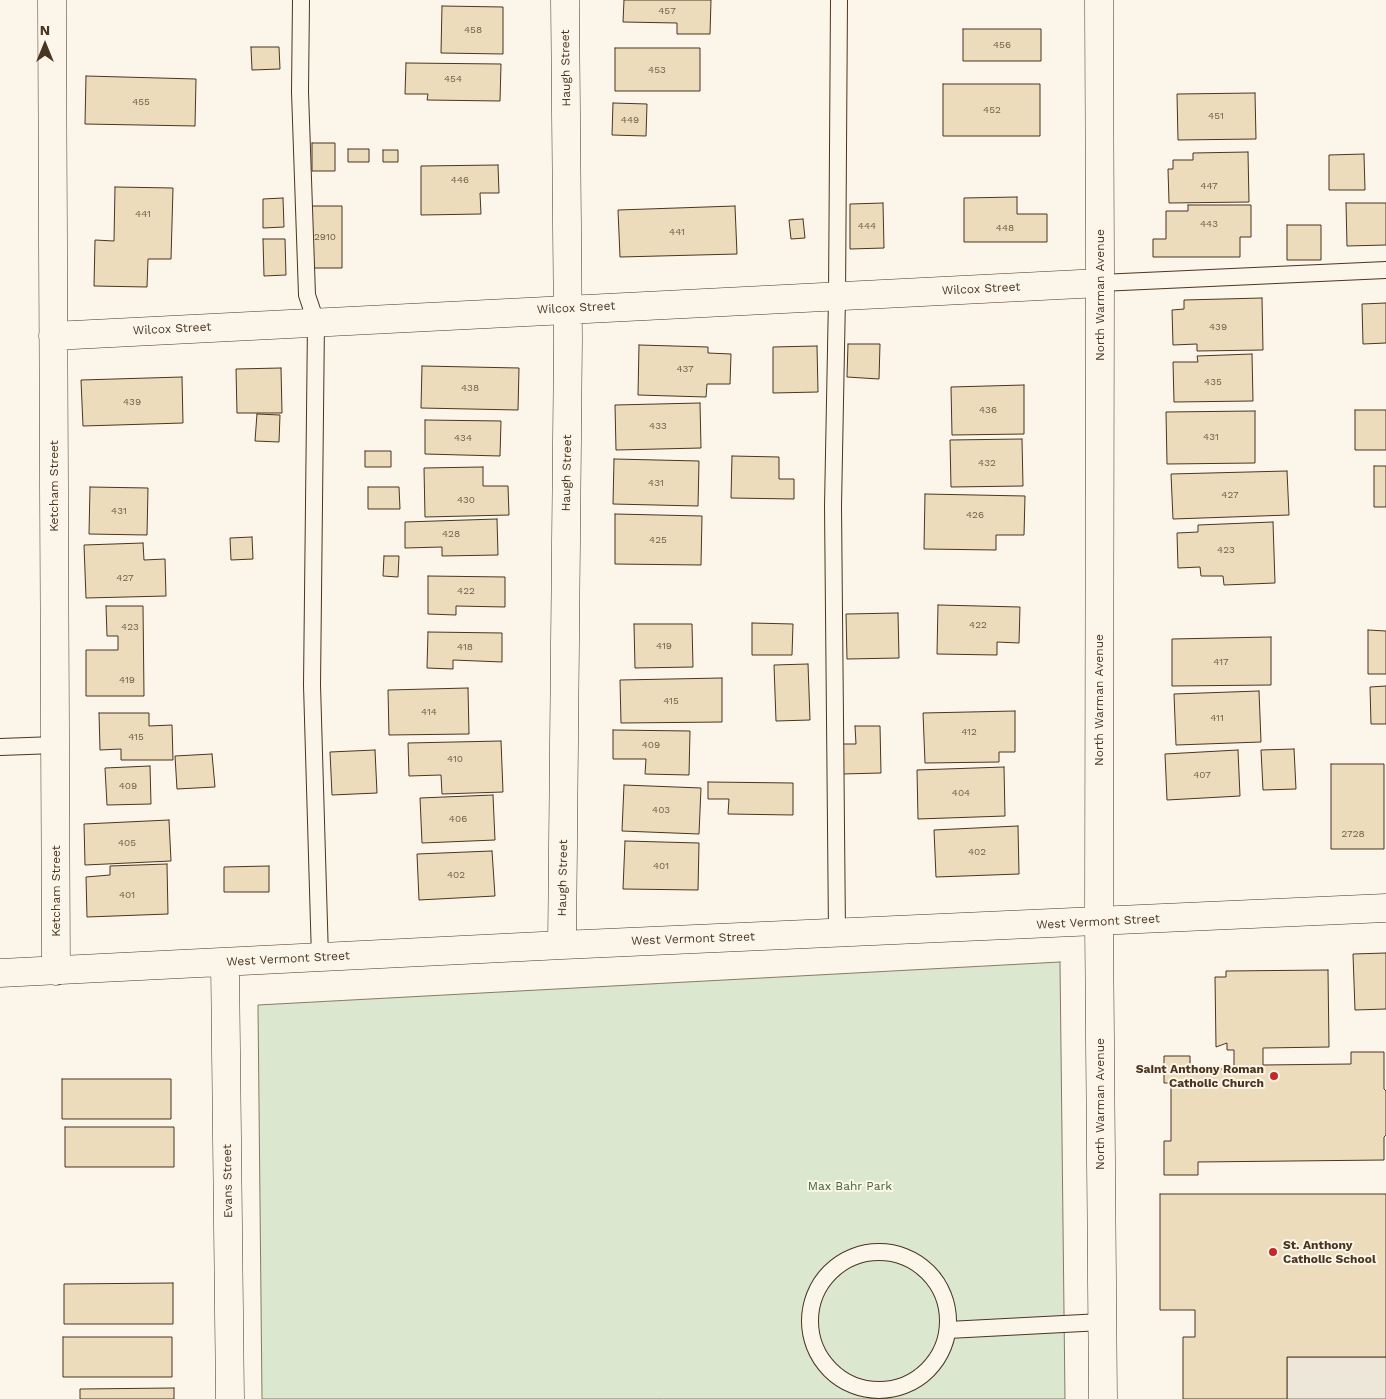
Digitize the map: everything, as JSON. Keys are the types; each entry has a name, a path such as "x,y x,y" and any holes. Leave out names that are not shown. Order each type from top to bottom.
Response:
{"street":[{"name":"Ketcham Street","path":"52,0 56,971"},
{"name":"Haugh Street","path":"562,945 568,309 565,0"},
{"name":"North Warman Avenue","path":"1099,0 1099,922 1103,1399"},
{"name":"Wilcox Street","path":"53,336 1100,283"},
{"name":"West Vermont Street","path":"0,973 562,945 1386,908"},
{"name":"Evans Street","path":"225,962 230,1399"}],"lane":[{"path":"301,0 300,92 307,295 316,322 312,684 320,958"},
{"path":"837,933 833,506 837,296 839,0"},
{"path":"1100,283 1386,270"},
{"path":"0,747 55,746"},
{"path":"883,1252 907,1257 927,1271 942,1290 947,1306 948,1330 941,1353 922,1375 901,1387 872,1390 849,1384 829,1370 818,1356 810,1332 810,1308 819,1285 835,1267 856,1255 883,1252"},
{"path":"948,1330 1102,1322"}],"green space":[{"name":"Max Bahr Park","path":"1060,962 1065,1399 262,1399 258,1005"}],"shaded area":[{"path":"1287,1357 1386,1357 1386,1399 1287,1399"}],"building":[{"path":"624,0 711,0 710,34 677,34 677,23 623,22"},
{"path":"442,6 503,7 503,54 441,53"},
{"path":"963,29 1041,29 1041,61 963,61"},
{"path":"251,47 279,47 280,69 252,70"},
{"path":"615,48 700,48 700,91 615,91"},
{"path":"406,63 501,64 500,101 427,100 428,94 405,94"},
{"path":"86,76 196,79 195,126 85,124"},
{"path":"943,84 1040,84 1040,136 943,136"},
{"path":"1255,93 1256,139 1178,140 1177,94"},
{"path":"613,103 647,104 646,136 612,135"},
{"path":"312,143 335,143 335,171 312,171"},
{"path":"348,149 369,149 369,162 348,162"},
{"path":"383,150 398,150 398,162 383,162"},
{"path":"1248,152 1249,202 1169,203 1168,169 1173,169 1173,160 1193,160 1193,153"},
{"path":"1364,154 1365,190 1329,190 1329,155"},
{"path":"498,165 499,193 480,193 481,214 421,215 421,166"},
{"path":"115,187 173,188 171,259 148,259 147,287 94,286 95,240 114,241"},
{"path":"1017,197 1017,214 1047,214 1047,242 964,242 964,198"},
{"path":"283,198 284,227 263,228 263,199"},
{"path":"883,203 884,248 850,249 850,204"},
{"path":"1346,203 1386,203 1386,245 1347,246"},
{"path":"1188,205 1251,205 1251,237 1240,237 1240,257 1153,257 1153,239 1166,239 1166,211 1188,211"},
{"path":"308,206 342,206 342,268 307,268"},
{"path":"735,206 737,254 620,257 618,210"},
{"path":"803,219 805,238 791,239 789,220"},
{"path":"1287,225 1321,225 1321,260 1287,260"},
{"path":"263,239 285,239 286,275 264,276"},
{"path":"1262,298 1263,350 1197,351 1197,344 1173,345 1172,310 1184,309 1184,300"},
{"path":"1386,303 1386,343 1363,344 1362,304"},
{"path":"848,344 880,344 879,379 847,377"},
{"path":"639,345 708,347 708,353 731,354 730,384 707,384 706,397 638,395"},
{"path":"817,346 818,392 773,393 773,347"},
{"path":"1252,354 1253,401 1174,402 1173,362 1198,362 1197,356"},
{"path":"422,366 519,368 518,410 421,408"},
{"path":"281,368 282,413 237,413 236,369"},
{"path":"182,377 183,423 83,426 81,380"},
{"path":"1024,385 1024,434 952,435 951,387"},
{"path":"700,403 701,448 616,450 615,405"},
{"path":"1355,410 1386,410 1386,450 1355,450"},
{"path":"1255,411 1255,463 1167,464 1166,412"},
{"path":"257,414 280,415 279,442 255,441"},
{"path":"425,420 501,421 500,456 425,454"},
{"path":"1022,439 1023,486 951,487 950,440"},
{"path":"365,451 391,451 391,467 365,467"},
{"path":"732,456 779,457 779,479 794,479 794,499 731,498"},
{"path":"614,459 699,461 698,506 613,504"},
{"path":"1374,466 1386,466 1386,507 1374,507"},
{"path":"483,467 483,486 508,486 509,515 425,517 424,468"},
{"path":"1287,471 1289,515 1173,519 1171,474"},
{"path":"90,487 148,488 147,535 89,534"},
{"path":"368,487 399,487 400,509 368,509"},
{"path":"925,494 1025,496 1024,535 996,535 996,550 924,549"},
{"path":"615,514 702,516 701,565 615,564"},
{"path":"497,519 498,555 442,556 442,547 405,548 405,522"},
{"path":"1273,522 1275,583 1224,585 1223,576 1201,576 1200,567 1178,568 1177,533 1198,532 1198,525"},
{"path":"252,537 253,559 231,560 230,538"},
{"path":"143,543 144,560 165,559 166,596 86,598 84,545"},
{"path":"384,556 399,556 398,577 383,576"},
{"path":"428,576 505,577 505,607 456,606 456,615 428,614"},
{"path":"938,605 1020,607 1019,643 997,642 997,655 937,654"},
{"path":"106,606 143,606 144,696 86,696 86,650 118,650 118,636 107,636"},
{"path":"898,613 899,658 847,659 846,614"},
{"path":"752,623 793,624 792,655 752,655"},
{"path":"634,624 692,624 693,667 635,668"},
{"path":"1368,630 1386,631 1386,674 1368,674"},
{"path":"428,632 502,633 502,662 453,660 453,669 427,668"},
{"path":"1271,637 1271,685 1172,686 1172,639"},
{"path":"808,664 810,720 776,721 774,665"},
{"path":"722,678 722,722 621,723 620,680"},
{"path":"1386,686 1386,724 1371,724 1370,687"},
{"path":"468,688 469,734 389,735 388,690"},
{"path":"1259,691 1261,742 1176,745 1174,694"},
{"path":"1015,711 1015,752 999,752 999,762 925,763 923,713"},
{"path":"99,713 149,713 149,726 172,725 173,760 121,760 121,749 100,750"},
{"path":"855,726 880,726 881,773 842,774 841,744 856,744"},
{"path":"613,730 690,731 689,775 645,774 646,759 613,759"},
{"path":"501,741 503,792 442,794 441,775 409,776 408,743"},
{"path":"1294,749 1296,789 1263,790 1261,750"},
{"path":"375,750 377,793 332,795 330,752"},
{"path":"1238,750 1240,796 1167,800 1165,754"},
{"path":"212,754 215,787 177,789 175,756"},
{"path":"1331,764 1384,764 1384,849 1331,849"},
{"path":"150,766 151,804 107,805 105,768"},
{"path":"1004,767 1005,816 918,819 917,770"},
{"path":"708,782 793,783 793,815 728,814 729,799 708,799"},
{"path":"624,785 701,788 699,834 622,831"},
{"path":"493,795 495,840 422,843 420,798"},
{"path":"169,820 171,861 85,865 84,824"},
{"path":"1018,826 1019,874 936,877 934,830"},
{"path":"625,841 699,843 698,890 623,889"},
{"path":"492,851 495,896 419,900 417,854"},
{"path":"167,864 168,914 87,917 86,877 110,875 110,866"},
{"path":"269,866 269,892 224,892 224,867"},
{"path":"1386,953 1386,1009 1355,1010 1353,954"},
{"name":"Saint Anthony Roman Catholic Church","path":"1328,970 1329,1047 1263,1048 1263,1065 1351,1064 1351,1052 1384,1052 1386,1135 1384,1137 1384,1160 1198,1162 1198,1175 1164,1175 1164,1141 1171,1141 1171,1083 1164,1083 1164,1056 1190,1056 1190,1069 1234,1069 1234,1050 1227,1050 1227,1043 1216,1047 1215,977 1226,977 1226,971"},
{"path":"62,1079 171,1079 171,1119 62,1119"},
{"path":"65,1127 174,1127 174,1167 65,1167"},
{"name":"St. Anthony Catholic School","path":"1160,1194 1386,1194 1386,1357 1287,1357 1287,1399 1183,1399 1183,1337 1195,1337 1195,1310 1160,1310"},
{"path":"173,1283 173,1324 64,1324 64,1284"},
{"path":"63,1337 172,1337 172,1377 63,1377"},
{"path":"174,1388 174,1399 80,1399 80,1389"}],"place":[{"name":"Saint Anthony Roman Catholic Church","path":"1274,1076"},
{"name":"St. Anthony Catholic School","path":"1273,1252"}]}
